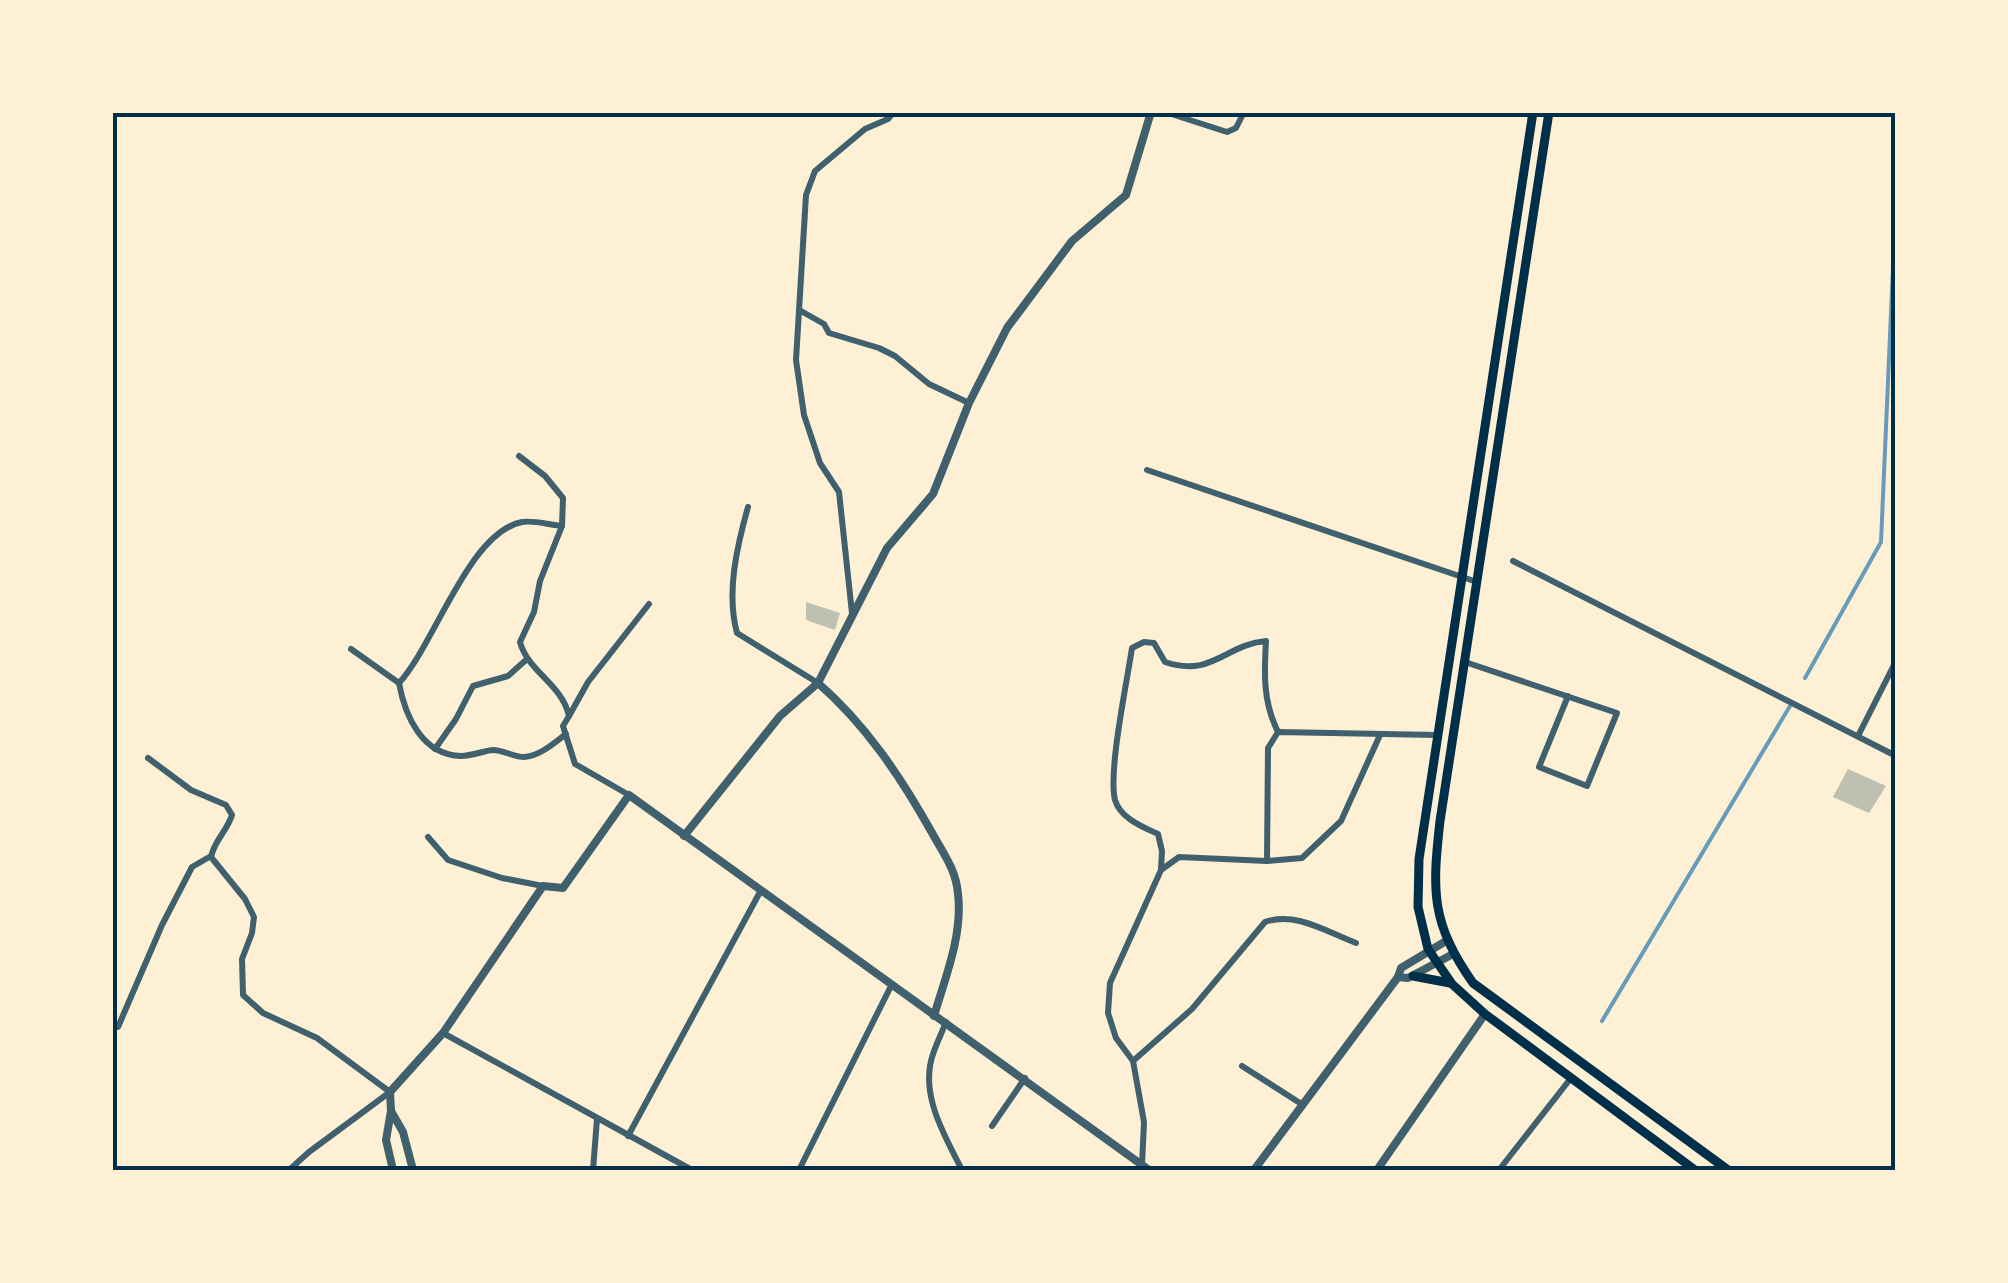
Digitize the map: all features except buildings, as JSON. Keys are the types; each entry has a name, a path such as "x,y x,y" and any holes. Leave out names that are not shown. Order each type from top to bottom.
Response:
{"main road":[{"path":"1532,112 1419,858 1418,907 1428,949 1452,984 1485,1014 1694,1170"},
{"path":"1549,112 1464,662 1436,859 1436,903 1446,940 1473,983 1728,1170"},
{"path":"1413,976 1452,984"}],"street":[{"path":"852,614 839,492 820,464 804,415 796,360 806,195 815,171 894,112"},
{"path":"684,836 780,716 818,683 886,548 933,494 970,403 1007,328 1072,241 1126,195 1151,112"},
{"path":"1164,112 1226,132 1236,128 1244,112"},
{"path":"801,311 824,324 829,333 896,356 929,384 970,403"},
{"path":"520,456 545,476 563,498 562,526 520,642 526,660 562,697 569,716"},
{"path":"1148,470 1477,582"},
{"path":"748,507 738,543 734,584 732,618 737,633 818,683 872,738 954,870 959,899 955,944 934,1016"},
{"path":"399,683 414,666 472,561 506,528 524,522 562,526"},
{"path":"1513,561 1896,756"},
{"path":"648,604 588,682 563,726 575,764 628,794 1146,1168"},
{"path":"1146,1168 1144,1122 1133,1061 1116,1038 1108,1013 1110,983 1161,870 1158,834 1128,818 1115,802 1115,762 1132,648 1154,642 1164,662 1183,668 1217,662 1254,642 1266,641 1267,710 1278,732"},
{"path":"351,649 399,683 413,727 435,748 460,756 496,750 524,757 544,750 566,734"},
{"path":"435,748 473,686 508,676 526,660"},
{"path":"1858,737 1896,661"},
{"path":"1464,662 1568,696 1617,714 1587,786 1539,767 1568,696"},
{"path":"1267,862 1268,748 1278,732 1437,735"},
{"path":"1161,870 1179,857 1267,862 1302,858 1341,821 1380,734"},
{"path":"148,758 191,790 226,805 232,816 212,855 254,917 242,960 243,995 263,1013 317,1038 390,1092 392,1111 386,1140 393,1170"},
{"path":"428,836 448,860 502,878 563,888 628,794"},
{"path":"112,1026 118,1027 162,924 192,867 212,855"},
{"path":"290,1170 308,1152 390,1092 443,1033 543,886"},
{"path":"628,1136 760,892"},
{"path":"1133,1061 1192,1009 1264,922 1280,916 1356,943"},
{"path":"1254,1170 1398,978 1401,968 1446,940"},
{"path":"1398,978 1413,976 1453,954"},
{"path":"799,1170 893,983"},
{"path":"1377,1170 1485,1014"},
{"path":"946,1022 930,1064 930,1084 935,1115 962,1170"},
{"path":"443,1033 692,1170"},
{"path":"1242,1066 1302,1105"},
{"path":"992,1126 1025,1078"},
{"path":"1499,1170 1572,1078"},
{"path":"392,1111 403,1132 413,1170"},
{"path":"593,1170 596,1120"}],"waterway":[{"path":"1805,678 1881,542 1896,198"},
{"path":"1602,1021 1790,706"}]}
